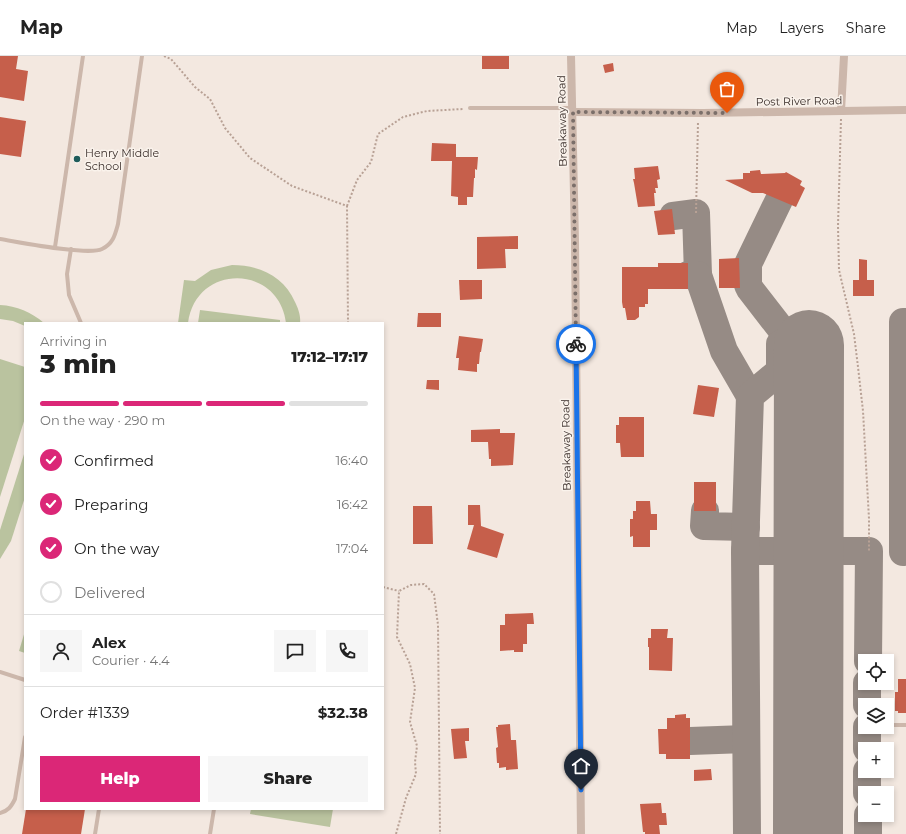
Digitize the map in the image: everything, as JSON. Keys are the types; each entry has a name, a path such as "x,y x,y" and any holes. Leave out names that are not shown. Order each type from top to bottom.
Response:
{"street":[{"name":"Breakaway Road","path":"571,56 576,263 581,834"},
{"path":"841,112 844,56"},
{"name":"Post River Road","path":"573,110 698,113 906,110"}],"lane":[{"path":"55,247 83,56"},
{"path":"0,239 84,251 101,250 109,245 115,237 118,224 142,56"},
{"path":"470,108 573,110"},
{"path":"71,250 67,274 69,295 81,322"},
{"path":"0,672 24,680"},
{"path":"894,725 906,725"},
{"path":"0,813 6,812 12,806 15,799 24,743"},
{"path":"95,834 99,810"},
{"path":"210,834 214,810"}],"path":[{"path":"164,56 171,59 195,87 210,98 225,128 250,158 292,186 347,206"},
{"path":"348,322 347,206 357,180 371,162 378,134 403,117 427,111 470,108"},
{"path":"841,112 838,226 839,270 854,334 863,411 869,519 869,551"},
{"path":"696,213 698,113"},
{"path":"384,587 399,591 410,585 424,584 434,594 438,626 440,834"},
{"path":"396,834 406,798 416,774 416,746 410,722 416,688 410,664 397,637 399,591"}],"green space":[{"path":"232,265 252,267 270,274 284,285 290,293 299,312 300,322 286,322 280,304 269,290 254,281 237,278 221,281 206,289 194,303 188,322 178,322 184,280 195,281 211,270"},
{"path":"0,305 24,310 43,322 24,322 24,326 13,321 0,319"},
{"path":"200,310 280,320 280,322 198,322"},
{"path":"0,359 24,367 24,421 0,497"},
{"path":"24,454 24,500 11,541 0,559 0,530"},
{"path":"24,634 24,653 19,651"},
{"path":"251,810 333,810 330,827 250,814"}],"building":[{"path":"0,56 18,56 16,69 28,71 24,101 0,97"},
{"path":"482,56 509,56 509,69 482,69"},
{"path":"613,63 614,71 605,73 603,65"},
{"path":"0,117 26,121 21,157 0,154"},
{"path":"432,143 456,144 456,157 478,157 477,170 475,169 473,197 467,197 467,205 458,205 458,197 451,196 452,161 431,161"},
{"path":"658,166 660,179 657,180 658,188 655,188 656,193 654,193 655,206 638,207 633,179 635,179 634,168"},
{"path":"760,170 761,174 786,172 802,181 800,185 805,188 796,207 763,193 752,193 725,180 743,179 743,173 750,173 750,171"},
{"path":"672,209 675,234 658,235 654,211"},
{"path":"518,236 518,249 505,249 506,268 477,269 477,237"},
{"path":"739,258 740,288 719,288 719,259"},
{"path":"859,259 867,260 867,280 874,280 874,296 853,296 853,280 859,280"},
{"path":"658,263 688,263 688,289 648,289 648,304 645,304 645,307 639,307 639,317 635,320 627,320 625,308 623,308 622,302 622,267 658,267"},
{"path":"459,280 482,280 482,299 460,300"},
{"path":"418,313 441,313 441,327 417,327"},
{"path":"459,336 483,339 479,364 477,364 477,372 458,370 459,358 456,358"},
{"path":"427,380 439,380 439,390 426,389"},
{"path":"698,385 719,388 714,417 693,414"},
{"path":"619,417 644,417 644,457 621,457 620,443 616,443 616,425 619,425"},
{"path":"500,429 500,433 515,433 513,465 491,466 488,442 471,442 471,430"},
{"path":"694,482 716,482 716,511 694,511"},
{"path":"636,501 650,501 651,514 657,514 657,530 650,530 650,547 633,547 633,536 630,537 630,519 633,519 633,511 636,511"},
{"path":"468,505 480,505 481,526 504,534 497,558 467,549 474,525 468,525"},
{"path":"413,506 432,506 433,544 413,544"},
{"path":"533,613 534,624 527,624 527,644 523,644 523,652 514,652 514,650 500,651 500,625 505,625 505,614"},
{"path":"651,629 668,629 667,638 673,638 672,671 649,670 648,638 651,638"},
{"path":"898,679 906,679 906,713 898,713 898,711 895,711 895,692 898,692"},
{"path":"686,714 686,718 690,718 690,759 666,759 666,754 659,754 658,729 667,729 667,718 675,718 675,715"},
{"path":"510,724 511,740 516,740 518,769 506,770 506,767 499,768 499,763 497,763 496,748 498,747 496,727 498,727 498,725"},
{"path":"469,728 469,741 465,741 467,758 454,759 451,729"},
{"path":"711,769 712,780 694,781 694,770"},
{"path":"661,803 662,813 666,813 667,825 659,825 660,834 645,834 645,832 643,832 640,804"},
{"path":"26,810 85,810 81,834 22,834"}],"taxiway":[{"path":"779,200 748,264 748,285 788,338 788,344"},
{"path":"673,216 696,213 698,275"},
{"path":"688,275 698,275 724,351 750,396"},
{"path":"903,552 903,322 906,322"},
{"path":"747,834 745,551 750,396 780,371 780,344 809,345"},
{"path":"705,511 704,526 746,527"},
{"path":"745,551 869,551 868,654"},
{"path":"867,690 867,698"},
{"path":"867,734 867,742"},
{"path":"690,741 746,739"},
{"path":"867,778 867,786"},
{"path":"868,822 868,834"}],"runway":[{"path":"808,834 809,345"}],"way so far":[{"path":"576,344 573,112 727,113"}],"place":[{"name":"Henry Middle School","path":"77,159"}],"route":[{"path":"576,344 581,790"}]}
